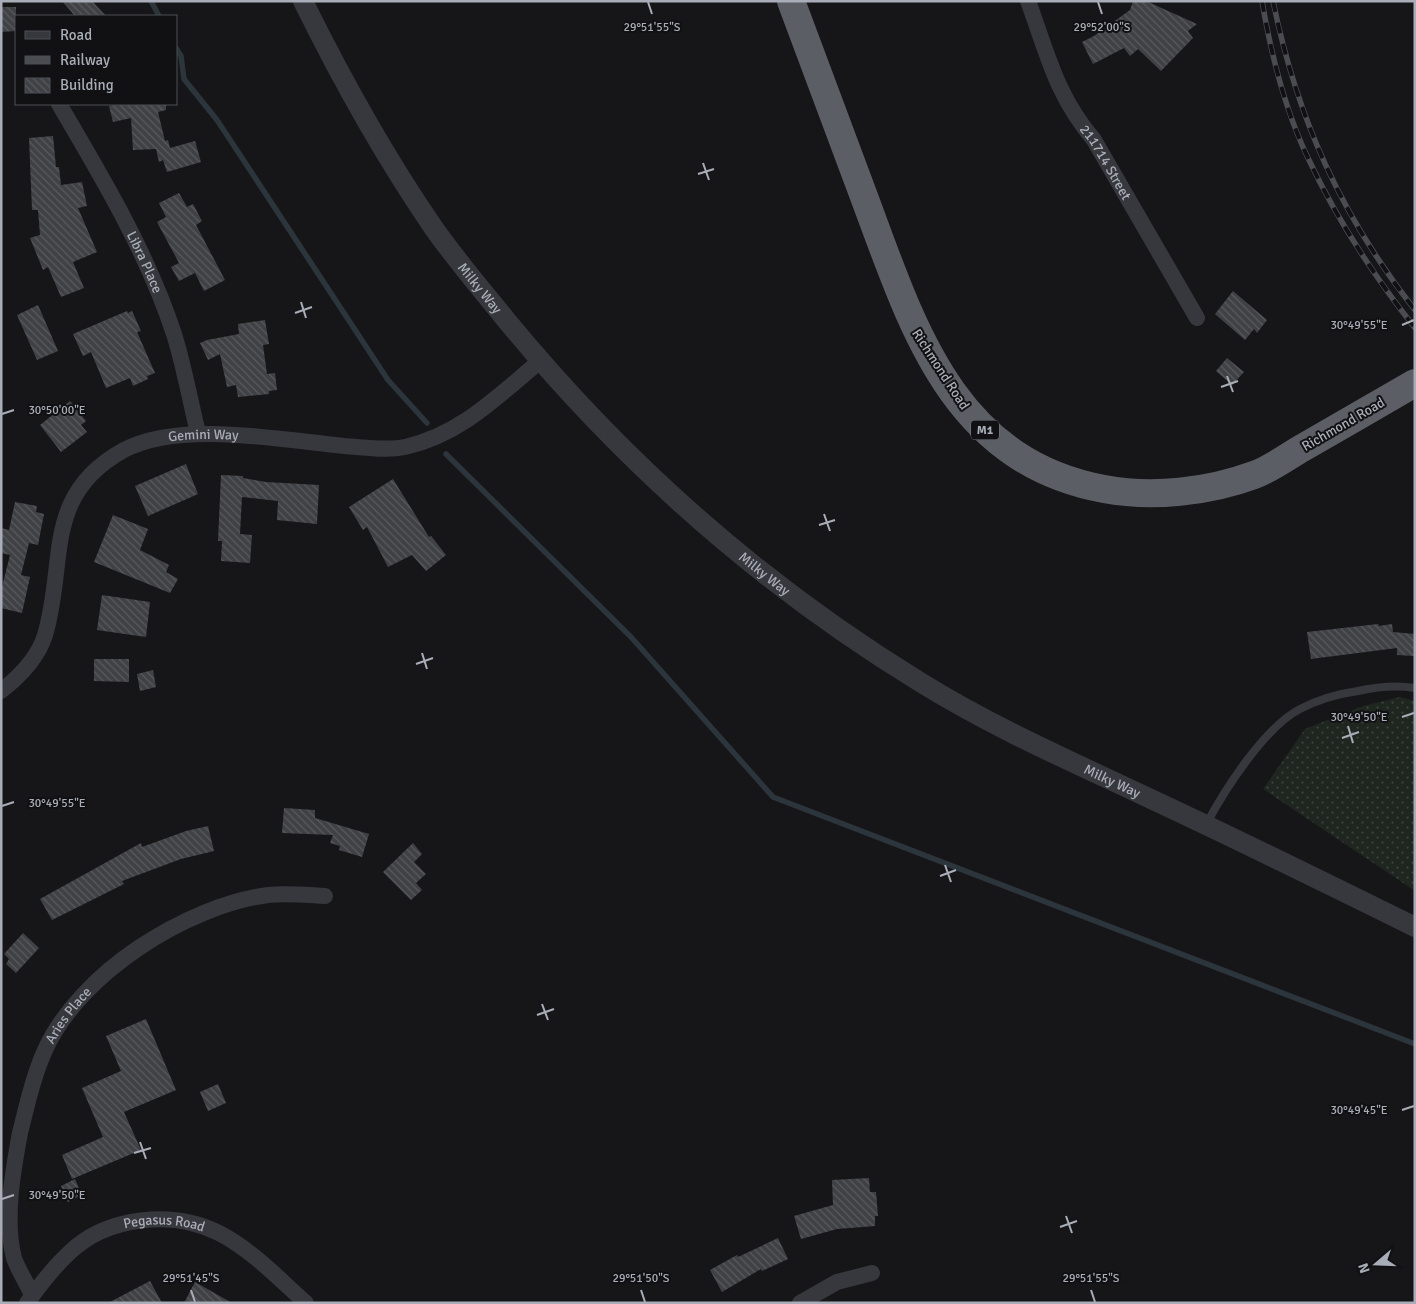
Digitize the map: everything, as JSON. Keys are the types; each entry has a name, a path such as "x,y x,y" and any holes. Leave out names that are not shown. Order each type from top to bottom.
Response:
{"highway":[{"name":"Richmond Road","path":"791,1 911,322 954,395 1000,445 1033,465 1085,485 1120,492 1157,493 1206,488 1256,475 1415,383"}],"street":[{"name":"Milky Way","path":"303,1 348,92 434,227 464,269 540,361 607,434 678,501 740,553 836,626 952,701 1029,742 1206,825 1415,927"},
{"name":"211714 Street","path":"1028,1 1051,72 1061,94 1078,122 1094,140 1197,318"},
{"name":"Libra Place","path":"59,105 110,191 155,282 174,334 198,433"},
{"name":"Gemini Way","path":"1,691 15,680 30,662 44,637 53,595 65,514 77,491 96,470 125,450 153,439 198,433 369,448 403,448 436,437 469,421 540,361"},
{"name":"Aries Place","path":"30,1299 14,1258 11,1198 14,1164 30,1090 45,1049 74,1004 112,968 166,929 227,906 268,895 325,896"},
{"name":"Pegasus Road","path":"30,1299 70,1252 103,1230 144,1220 179,1220 219,1233 255,1258 306,1303"},
{"path":"800,1303 837,1282 872,1273"}],"lane":[{"path":"1206,825 1219,800 1245,762 1280,723 1298,709 1328,696 1366,689 1403,686 1415,688"}],"shaded area":[{"path":"1400,697 1415,701 1415,891 1263,789 1305,729 1363,706"}],"building":[{"path":"62,1 92,1 105,15 74,15"},
{"path":"1133,1 1146,1 1197,24 1188,31 1193,38 1161,71 1138,49 1130,56 1124,48 1093,64 1082,42 1094,36 1130,10"},
{"path":"1,7 16,7 15,31 1,32"},
{"path":"166,105 166,110 158,112 165,141 168,140 170,148 195,141 201,162 167,172 163,160 159,162 156,149 133,150 131,118 113,122 109,106"},
{"path":"53,136 56,167 59,167 61,185 82,182 87,206 78,208 97,252 73,262 84,288 61,297 48,267 43,270 30,238 40,235 38,210 32,210 29,138"},
{"path":"179,193 187,207 193,204 202,221 196,225 225,280 204,291 195,273 179,281 171,267 179,263 157,222 166,217 159,203"},
{"path":"1233,291 1267,320 1257,333 1254,329 1245,340 1215,314"},
{"path":"38,305 58,351 37,360 17,315"},
{"path":"127,311 128,313 132,311 141,331 137,332 155,373 147,376 148,379 133,386 130,378 106,388 91,352 83,356 73,334"},
{"path":"265,320 269,344 263,345 267,374 275,373 277,390 269,391 269,394 238,397 236,385 227,387 220,354 208,360 200,343 239,334 238,324"},
{"path":"1227,358 1244,372 1232,385 1216,371"},
{"path":"70,401 86,421 81,425 87,432 61,452 40,425"},
{"path":"186,464 198,494 148,516 135,486"},
{"path":"221,475 243,476 243,478 266,482 319,485 317,524 277,520 278,501 242,497 240,534 252,535 250,563 221,561 222,541 218,541"},
{"path":"393,479 429,537 431,536 446,555 426,571 412,555 388,567 367,527 363,530 349,507"},
{"path":"15,502 37,506 36,512 44,514 38,545 29,543 21,575 30,577 22,613 1,608 1,591 10,555 1,553 1,528 9,530"},
{"path":"113,515 148,529 140,550 169,565 166,572 178,579 170,593 94,562"},
{"path":"102,595 150,602 146,637 97,630"},
{"path":"1378,624 1379,626 1392,624 1393,632 1415,634 1414,656 1397,655 1397,648 1311,659 1307,632"},
{"path":"94,659 129,659 129,682 94,681"},
{"path":"153,670 156,687 140,691 137,674"},
{"path":"284,808 315,810 315,818 369,834 362,857 339,850 340,846 330,843 333,835 282,833"},
{"path":"208,826 214,851 181,859 122,881 124,884 52,920 40,899 141,843 142,847 186,831"},
{"path":"413,843 422,854 414,862 426,874 416,883 422,890 411,900 383,872"},
{"path":"23,933 39,948 16,973 6,964 9,959 4,954"},
{"path":"146,1019 176,1090 124,1112 141,1150 72,1179 62,1155 103,1137 82,1088 121,1071 106,1036"},
{"path":"218,1084 226,1103 208,1111 200,1092"},
{"path":"869,1178 870,1192 876,1192 878,1216 875,1216 875,1226 837,1229 801,1239 794,1216 833,1205 832,1180"},
{"path":"75,1179 82,1195 68,1202 61,1186"},
{"path":"778,1238 788,1259 762,1271 761,1269 722,1292 710,1270 737,1255 738,1257"},
{"path":"150,1281 162,1303 108,1303"},
{"path":"195,1282 232,1303 184,1303"}],"waterway":[{"path":"151,1 158,15"},
{"path":"178,51 181,56 184,79 217,120 388,380 427,423"},
{"path":"446,454 631,637 773,797 1415,1044"}],"railway":[{"path":"1262,1 1280,81 1292,121 1308,158 1343,224 1385,288 1415,328"},
{"path":"1273,1 1295,85 1325,164 1365,239 1415,310"}]}
